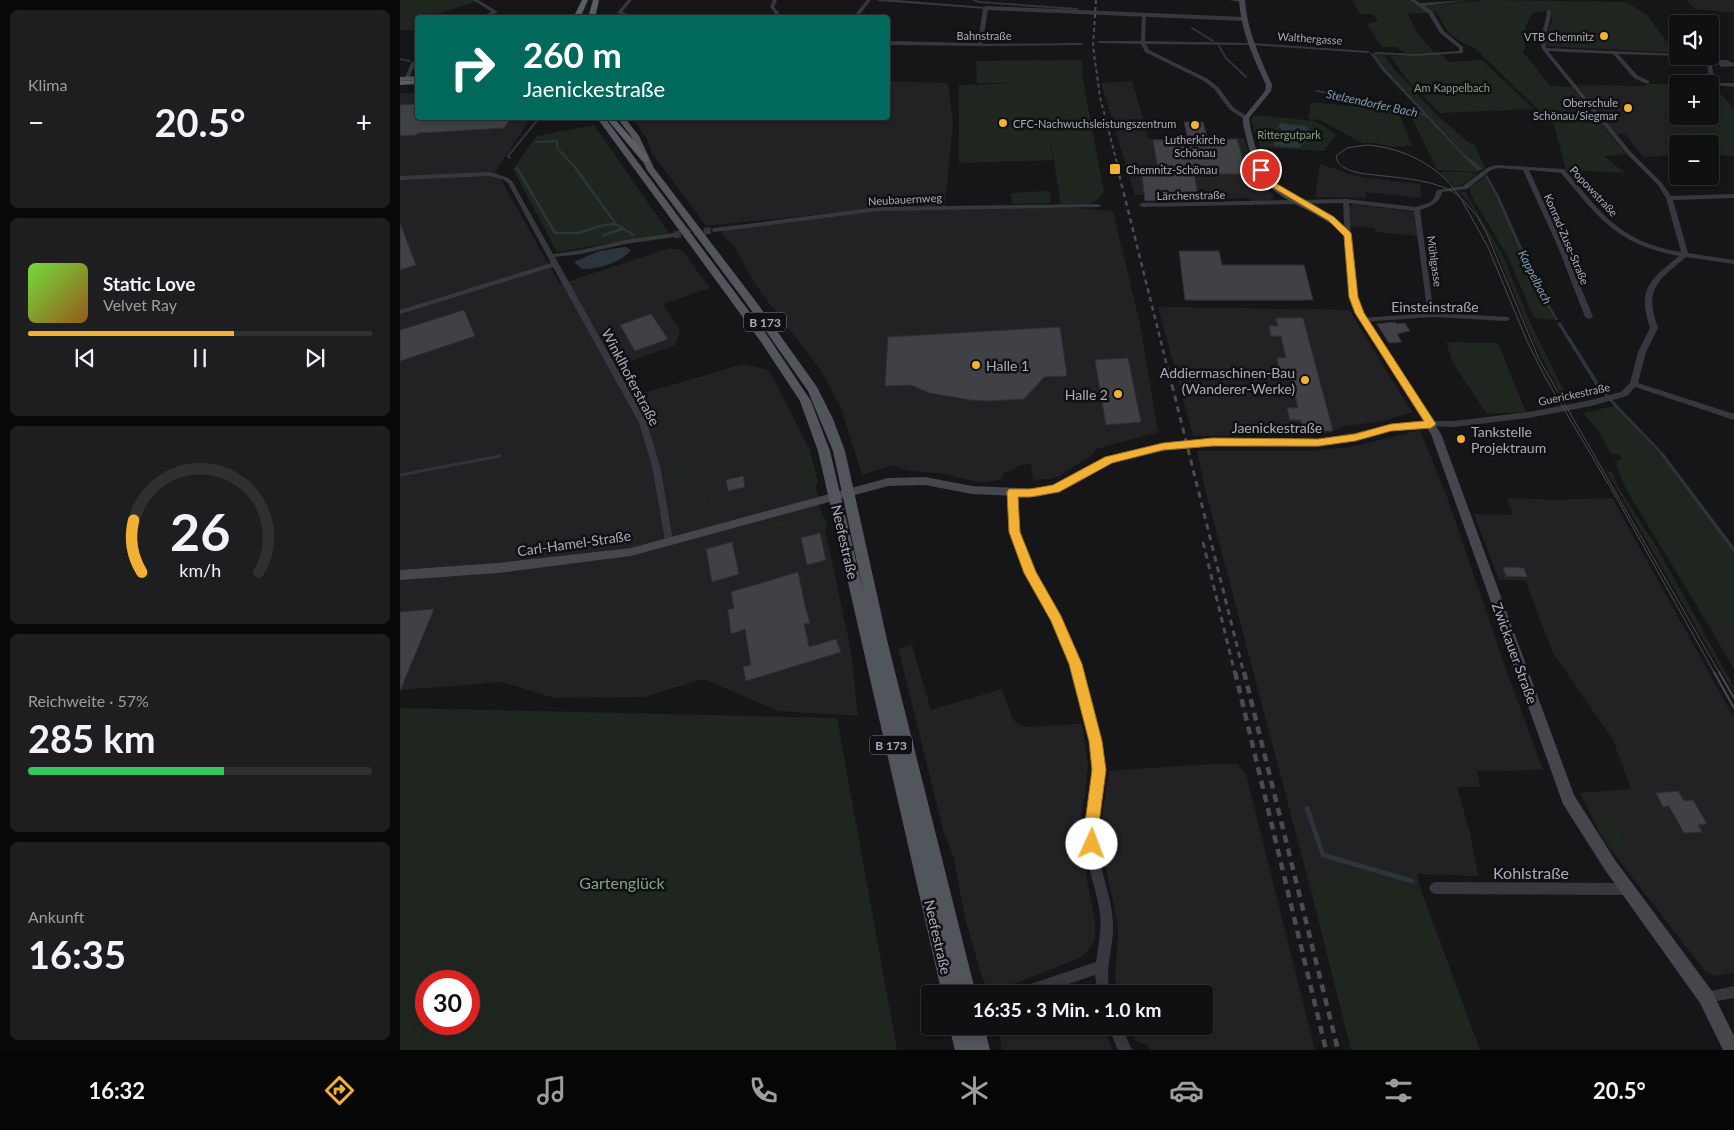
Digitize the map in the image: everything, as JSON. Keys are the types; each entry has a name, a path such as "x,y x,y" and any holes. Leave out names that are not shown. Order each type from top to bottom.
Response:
{"highway":[{"path":"578,15 587,2 592,0"},
{"path":"591,15 597,0"},
{"path":"597,0 597,15"},
{"path":"584,15 587,2"},
{"path":"401,82 415,82"},
{"name":"Neefestraße","path":"612,120 628,140 641,162"}],"main road":[{"path":"1242,0 1243,19 1251,44 1269,85 1268,92 1248,113 1246,118 1246,124 1261,168 1267,179 1274,186 1331,219 1348,235"},
{"name":"B 173","path":"602,120 641,162"},
{"name":"Neefestraße","path":"623,120 635,136 641,162 765,340 805,401 841,494 879,636 965,985"},
{"name":"Neefestraße","path":"641,162 650,168 753,305 813,390 839,451 841,494 890,739 917,844 949,985"},
{"name":"Zwickauer Straße","path":"1348,235 1354,297 1363,320 1431,424 1462,503 1568,799 1627,889 1706,997 1732,1050"},
{"name":"Jaenickestraße","path":"841,494 888,482 915,480 972,490 1030,493 1055,489 1109,460 1163,447 1213,442 1318,443 1355,437 1391,428 1431,424"},
{"name":"Carl-Hamel-Straße","path":"400,575 569,560 631,552 841,494"},
{"path":"960,1035 964,1050"},
{"path":"977,1035 981,1050"}],"street":[{"path":"475,0 496,12 488,15"},
{"path":"625,15 620,13 630,0"},
{"path":"775,0 772,4 777,13 775,15"},
{"path":"856,15 869,0"},
{"path":"879,0 986,8 1243,19"},
{"path":"1230,0 1242,0"},
{"path":"1376,53 1415,55 1461,52 1461,48 1442,32 1430,12 1412,0"},
{"path":"1418,5 1468,0"},
{"path":"980,45 986,8"},
{"path":"1549,11 1548,23 1543,32 1542,42 1544,49 1603,123 1629,153 1653,175 1669,198 1685,254 1655,281 1648,293 1646,304 1654,328 1642,352 1634,384 1734,417"},
{"path":"1144,15 1143,42 1149,53 1206,80 1216,88 1230,107 1246,118"},
{"name":"Bahnstraße","path":"890,42 980,45 1081,44"},
{"path":"1100,42 1251,44"},
{"name":"Walthergasse","path":"1251,44 1368,52"},
{"path":"1544,49 1669,55"},
{"path":"1614,52 1636,77 1647,82"},
{"path":"401,82 415,61"},
{"path":"1710,65 1712,79 1717,84 1734,85"},
{"name":"Popowstraße","path":"1417,209 1433,203 1437,199 1439,191 1465,188 1488,169 1498,166 1563,171 1600,214 1618,230 1639,244 1734,262"},
{"name":"Konrad-Zuse-Straße","path":"1526,169 1589,317"},
{"name":"Winklhoferstraße","path":"400,178 489,174 504,178 510,182 643,423 655,467 669,540"},
{"path":"1669,198 1734,196"},
{"path":"1300,201 1346,201 1417,209"},
{"name":"Lärchenstraße","path":"1142,206 1286,203 1300,201"},
{"name":"Zwickauer Straße","path":"1346,201 1348,235"},
{"name":"Neubauernweg","path":"714,230 879,209 1098,206"},
{"name":"Mühlgasse","path":"1417,209 1431,312"},
{"path":"550,256 674,235"},
{"path":"400,312 554,264"},
{"name":"Einsteinstraße","path":"1363,320 1431,312 1506,319"},
{"name":"Guerickestraße","path":"1431,424 1454,424 1514,417 1610,399 1624,394 1634,384"},
{"path":"1012,492 1015,532 1030,573 1057,619 1076,664 1097,750 1099,770 1092,823 1092,844 1093,861 1106,910 1107,923 1105,947 1100,967 1103,985"},
{"name":"Kohlstraße","path":"1435,888 1627,889"},
{"path":"1046,985 1100,967"},
{"path":"1706,997 1734,992"},
{"path":"1118,1035 1124,1050"}],"shaded area":[{"path":"1686,0 1734,0 1734,13 1695,9"},
{"path":"1370,53 1374,54 1462,152 1483,169 1478,171 1464,157 1383,71"},
{"path":"890,81 948,83 953,124 945,206 898,206 706,226 652,153 646,137 633,120 890,120"},
{"path":"1132,81 1149,139 1244,138 1257,177 1262,185 1274,196 1271,201 1251,201 1249,198 1145,201 1144,195 1135,195 1101,83"},
{"name":"Oberschule Schönau/Siegmar","path":"1577,85 1643,86 1669,118 1669,125 1675,125 1678,129 1688,130 1692,135 1669,135 1669,155 1643,157 1625,134 1616,134"},
{"path":"400,93 415,93 415,120 530,120 496,171 560,284 670,248 682,250 710,288 663,304 680,330 675,345 626,363 644,393 743,364 769,370 807,444 851,651 858,716 778,711 703,679 645,697 554,698 502,682 400,690"},
{"path":"1280,123 1305,126 1309,129 1308,138 1299,148 1274,146 1275,140 1282,137 1284,133 1278,126"},
{"path":"1320,164 1359,177 1420,184 1421,198 1366,192 1366,198 1315,197"},
{"path":"1487,175 1498,194 1539,286 1558,320 1556,320 1537,290 1496,196 1485,176"},
{"path":"1355,204 1415,212 1418,236 1375,232 1375,228 1350,226 1349,206"},
{"path":"925,208 1079,208 1113,211 1140,324 1158,432 1096,449 1092,455 1061,475 1051,479 1033,480 1031,464 1019,465 1012,471 1004,472 1001,479 990,482 976,482 945,474 903,470 895,466 889,466 862,475 841,408 821,371 757,287 733,245 722,235 723,230 877,211"},
{"path":"625,247 631,250 622,258 602,267 582,269 574,262 599,251"},
{"path":"1158,307 1349,310 1412,412 1384,421 1345,426 1325,434 1193,436"},
{"path":"1557,323 1561,323 1602,388 1598,389"},
{"path":"1617,405 1664,454 1734,547 1734,553 1657,450 1614,406"},
{"path":"1420,430 1447,497 1509,678 1543,770 1477,771 1480,787 1457,787 1470,832 1478,876 1417,874 1421,890 1340,864 1311,891 1204,485 1197,451 1307,451 1351,447"},
{"path":"1507,498 1556,500 1612,498 1734,718 1734,973 1713,976 1705,971 1604,841 1580,793 1631,789 1613,740 1553,653 1525,580 1499,580 1474,514 1513,515"},
{"path":"1709,626 1734,626 1734,669"},
{"path":"912,645 931,710 1002,689 1013,720 1024,727 1082,724 1088,764 1078,835 1084,845 1087,881 1095,920 1095,938 1091,947 1080,958 1011,985 985,985 966,922 953,855 944,833 898,648"},
{"path":"1209,764 1237,764 1246,774 1315,1050 1151,1050 1147,1045 1136,1041 1133,1035 1213,1035 1213,985 1116,985 1115,977 1118,935 1116,915 1101,847 1100,830 1109,771"},
{"path":"1000,1035 1107,1035 1112,1050 1002,1050"}],"green space":[{"path":"400,0 473,0 475,2 434,15 415,15 415,31 400,30"},
{"path":"1352,0 1409,0 1430,13 1408,14 1416,31 1434,53 1407,54 1396,47 1382,47 1367,24 1378,21 1373,14 1360,14"},
{"path":"1487,0 1626,2 1647,15 1669,45 1669,53 1547,46 1544,43 1552,20 1551,11 1532,13 1522,35 1525,46 1523,52 1550,86 1572,87 1626,154 1604,156 1625,173 1566,170 1554,125 1476,49 1448,32 1437,13 1425,6"},
{"path":"1374,54 1384,55 1395,70 1438,116 1469,143 1474,144 1485,168 1483,169 1462,152"},
{"name":"Am Kappelbach","path":"1441,54 1449,62 1482,60 1534,109 1440,113 1413,87 1390,56"},
{"path":"1082,60 1083,80 1104,192 1100,197 1091,203 1061,205 1046,114 1053,160 959,163 959,85 1022,83 977,83 976,61"},
{"path":"1649,84 1669,84 1669,118 1643,86"},
{"path":"1719,92 1734,109 1734,156 1719,155 1719,135 1692,135 1688,130 1678,129 1675,125 1719,125"},
{"path":"1361,98 1413,108 1409,109 1426,116 1479,172 1437,170 1409,112 1398,112 1412,145 1392,147 1375,143 1362,143 1320,120 1308,119 1311,102 1358,107"},
{"name":"Rittergutpark","path":"1254,115 1315,121 1336,134 1324,151 1260,147 1251,120"},
{"path":"594,125 669,233 557,252 513,169 537,136"},
{"path":"1469,172 1476,175 1462,185 1455,187 1440,173"},
{"path":"1485,176 1496,196 1537,289 1556,320 1534,318 1508,257 1471,195 1470,188"},
{"path":"1050,191 1051,203 1012,204 1011,193"},
{"path":"1459,191 1465,192 1503,256 1529,320 1568,399 1564,400 1533,340 1497,252 1470,204"},
{"path":"1446,342 1498,343 1526,412 1487,414 1453,363"},
{"path":"1614,406 1657,450 1734,553 1734,626 1709,626 1626,489 1615,462 1622,459 1620,455 1611,453 1597,429 1583,413"},
{"path":"809,447 818,483 812,490 782,499 786,491 794,495 809,478 799,473 794,466 796,457"},
{"path":"682,467 683,473 675,483 685,512 694,518 706,516 699,475 688,472 688,468 703,472 709,513 715,511 716,516 695,522 682,517 668,474"},
{"path":"1607,472 1612,472 1620,490 1656,546 1734,687 1734,693"},
{"path":"814,514 824,517 828,529 823,525 819,533 816,521 809,519 741,535 741,532"},
{"name":"Gartenglück","path":"400,708 837,718 897,1050 400,1050"},
{"path":"1589,809 1609,812 1616,818 1624,837 1616,852 1606,839"},
{"path":"1340,864 1421,890 1480,1050 1351,1050 1311,891"}],"building":[{"path":"415,104 415,120 510,120 504,128 418,133 416,135 400,136 400,105"},
{"path":"1184,122 1203,122 1208,140 1237,139 1247,174 1194,174 1199,200 1145,201 1142,175 1159,175 1153,140 1188,140"},
{"path":"400,223 416,265 400,270"},
{"path":"1179,251 1219,251 1222,265 1304,265 1313,300 1185,300"},
{"path":"464,310 475,336 400,361 400,330"},
{"path":"651,314 668,339 635,351 620,325"},
{"name":"Addiermaschinen-Bau (Wanderer-Werke)","path":"1276,318 1303,318 1333,431 1303,431 1301,420 1290,420 1287,408 1298,408 1290,374 1280,373 1277,358 1286,358 1281,336 1271,336 1269,326 1278,326"},
{"path":"1395,322 1397,324 1405,323 1410,331 1397,334 1402,342 1389,343 1377,324"},
{"name":"Halle 1","path":"1060,327 1067,376 1044,377 1024,399 971,400 930,393 911,385 885,386 888,337"},
{"name":"Halle 2","path":"1128,358 1141,422 1106,425 1095,360"},
{"path":"743,476 745,487 728,491 726,480"},
{"path":"820,533 826,560 807,565 801,538"},
{"path":"732,542 739,574 712,582 706,549"},
{"path":"1503,567 1524,568 1527,577 1506,576"},
{"path":"798,572 810,623 804,624 809,647 836,639 841,652 746,681 743,667 751,665 745,629 731,634 728,610 734,608 731,592"},
{"path":"434,609 400,691 400,612"},
{"path":"1678,791 1684,801 1693,800 1707,824 1698,825 1702,832 1684,833 1669,806 1663,807 1656,793"}],"waterway":[{"name":"Stelzendorfer Bach","path":"974,0 979,2 1077,9"},
{"name":"Stelzendorfer Bach","path":"1192,28 1213,41"},
{"name":"Stelzendorfer Bach","path":"1219,46 1226,58 1246,77"},
{"path":"400,59 410,61"},
{"name":"Stelzendorfer Bach","path":"1317,91 1413,110 1427,116"},
{"path":"510,158 508,156 537,120"},
{"path":"536,142 557,141 557,148 575,167"},
{"path":"574,166 616,224"},
{"path":"517,168 555,233 578,233 604,225 616,224"},
{"path":"616,224 633,235"},
{"path":"604,235 622,229"},
{"name":"Kappelbach","path":"1598,386 1617,407"},
{"path":"400,475 500,456"},
{"path":"1307,808 1323,855 1412,881"}],"tunnel":[{"path":"674,235 714,230"}],"tram line":[{"path":"1368,145 1395,150 1420,160 1432,168 1452,186 1460,197 1452,191 1431,183 1348,170 1338,162 1336,156 1347,148 1368,145"},
{"path":"1460,197 1477,216 1486,232 1539,359 1720,674"},
{"path":"1460,197 1488,247 1527,341 1545,377 1616,497 1715,674"},
{"path":"1714,672 1734,708"},
{"path":"1719,672 1734,698"}],"railway":[{"path":"1096,0 1093,46 1100,97 1118,167"},
{"path":"1117,166 1172,386"},
{"path":"1172,385 1244,674"},
{"path":"1203,542 1235,674"},
{"path":"1235,672 1326,1050"},
{"path":"1244,672 1338,1050"}],"place":[{"name":"VTB Chemnitz","path":"1604,36"},
{"name":"Oberschule Schönau/Siegmar","path":"1628,108"},
{"name":"CFC-Nachwuchsleistungszentrum","path":"1003,123"},
{"name":"Lutherkirche Schönau","path":"1195,125"},
{"name":"Chemnitz-Schönau","path":"1115,169"},
{"name":"Halle 1","path":"976,365"},
{"name":"Addiermaschinen-Bau (Wanderer-Werke)","path":"1305,380"},
{"name":"Halle 2","path":"1118,394"},
{"name":"Tankstelle Projektraum","path":"1461,439"}],"route":[{"path":"1092,844 1092,823 1099,770 1096,741 1076,664 1057,619 1024,560 1013,526 1012,492 1030,493 1055,489 1109,460 1129,453 1174,445 1213,442 1318,443 1355,437 1384,429 1431,424 1359,313 1352,284 1348,235 1340,226 1315,208 1274,186 1261,170"}]}
